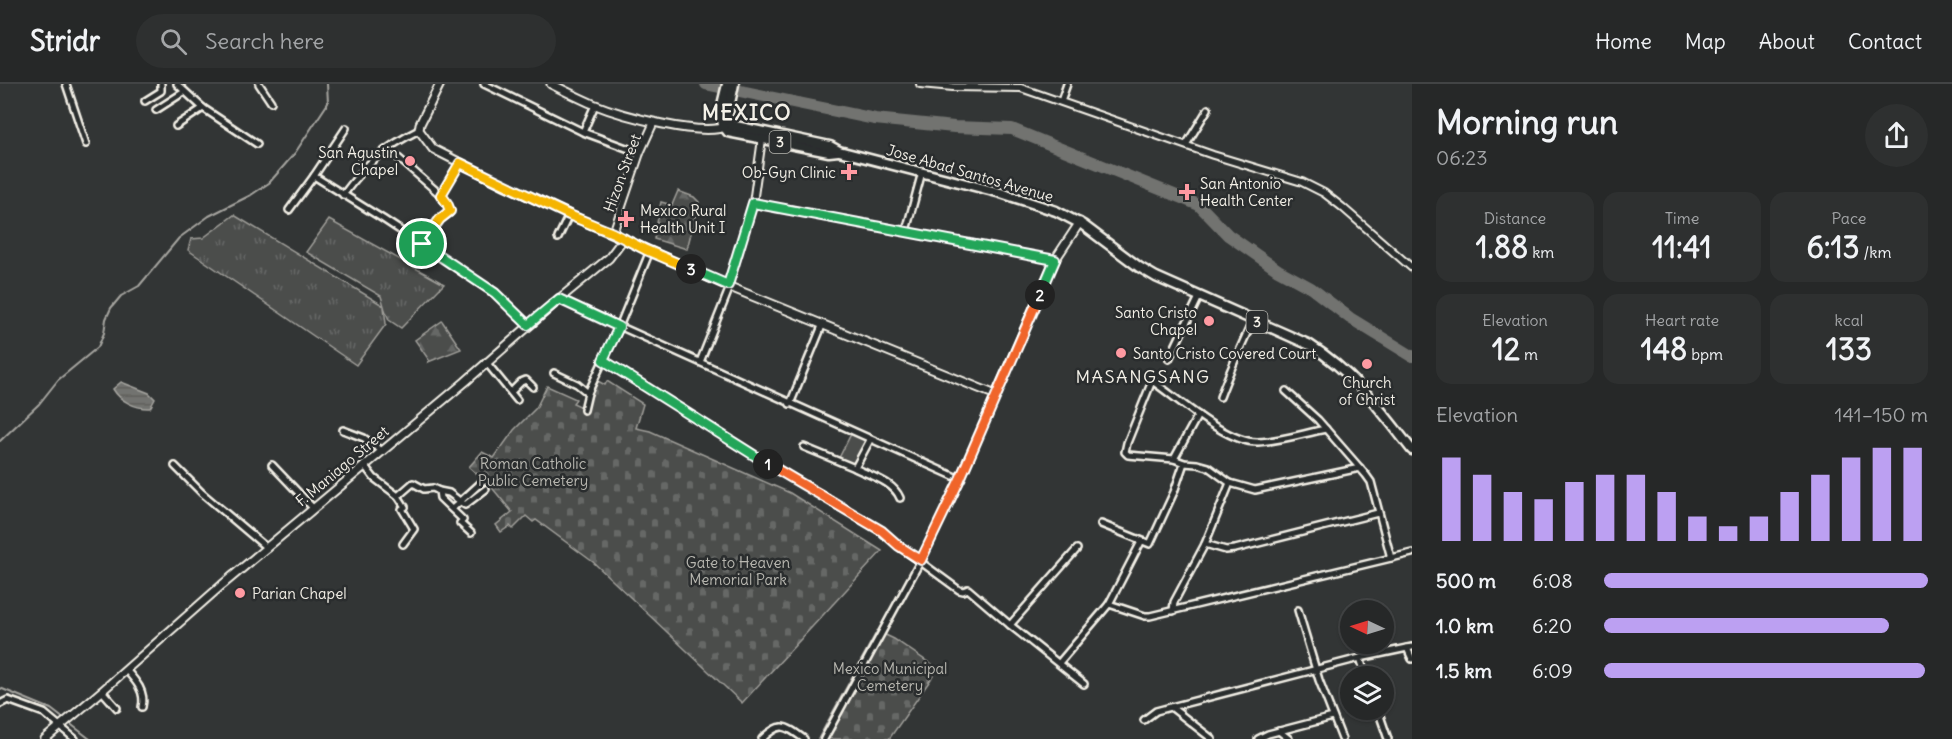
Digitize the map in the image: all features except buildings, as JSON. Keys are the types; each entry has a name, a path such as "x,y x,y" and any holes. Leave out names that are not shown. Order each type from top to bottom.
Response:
{"highway":[{"path":"726,106 727,84"},
{"path":"727,126 720,118 734,84"},
{"name":"Jose Abad Santos Avenue","path":"727,126 733,134 829,152 839,151"},
{"name":"Jose Abad Santos Avenue","path":"727,126 830,146 839,151 1031,202 1080,222 1144,270 1199,297 1310,345 1332,359 1370,395 1412,450"}],"main road":[{"path":"440,84 422,117 419,130 433,149 569,215 729,286 822,326 996,395 1055,260 1080,222"},
{"path":"551,84 595,105 654,122 714,130 727,126"},
{"name":"F. Maniago Street","path":"45,739 201,603 609,258 624,238"}],"street":[{"path":"66,84 86,144"},
{"path":"145,101 161,91 161,84"},
{"path":"178,84 203,108 257,144"},
{"path":"259,84 271,102"},
{"path":"484,84 583,132 640,153"},
{"path":"921,84 953,87 1033,87 1061,101 1257,169 1302,182 1324,193 1412,268"},
{"path":"1061,101 1067,84"},
{"path":"156,110 184,92"},
{"path":"583,132 595,105"},
{"path":"176,126 203,108"},
{"path":"1186,145 1208,109"},
{"name":"Hizon Street","path":"613,233 640,153 654,122"},
{"path":"289,210 346,128"},
{"path":"343,195 363,168 380,153 419,130"},
{"path":"700,362 729,286 753,203 762,139"},
{"path":"396,156 441,195 450,211 440,219 422,244"},
{"path":"441,195 460,163"},
{"path":"906,231 922,172"},
{"path":"314,176 495,293 528,325"},
{"path":"753,203 1055,260"},
{"path":"558,238 569,215"},
{"path":"584,410 588,393 619,327 650,251"},
{"path":"1169,359 1199,297"},
{"path":"559,299 960,479"},
{"path":"1220,397 1253,320"},
{"path":"790,404 822,326"},
{"path":"603,360 762,460 882,531 958,590 968,589 1084,684"},
{"path":"486,362 517,400"},
{"path":"555,373 577,384 588,393"},
{"path":"511,392 526,380 533,387"},
{"path":"1326,429 1257,442 1244,440 1231,435 1198,415 1151,382 1125,452 1128,455 1174,459 1208,467 1230,483 1255,490 1360,468"},
{"path":"1286,391 1326,429 1371,482 1391,558"},
{"path":"824,739 921,560 960,479 996,395"},
{"path":"1174,459 1198,415"},
{"path":"343,430 364,438 382,450"},
{"path":"855,468 870,440"},
{"path":"804,447 881,479 897,492 900,498"},
{"path":"1101,524 1149,544 1174,492 1184,463"},
{"path":"272,465 313,508"},
{"path":"364,465 374,478 398,496 405,507 402,509 414,529 403,544"},
{"path":"175,466 202,493 267,548"},
{"path":"452,509 484,480"},
{"path":"398,496 413,483 424,489 433,488 449,493 465,505 486,489"},
{"path":"1173,611 1174,602 1205,544 1230,483"},
{"path":"439,491 440,498 463,520 460,523 471,533"},
{"path":"1205,544 1226,550 1235,549 1378,513"},
{"path":"1059,663 1109,604 1141,542"},
{"path":"1010,625 1077,549"},
{"path":"1109,604 1145,616 1412,553"},
{"path":"1298,610 1316,670 1342,739"},
{"path":"1144,720 1156,711 1360,658 1410,647 1412,659"},
{"path":"1360,658 1363,666"},
{"path":"126,670 140,685 144,701 142,707"},
{"path":"102,691 117,708"},
{"path":"2,701 23,705 44,713 75,739"},
{"path":"1171,707 1212,739"},
{"path":"1258,739 1279,730 1333,717"},
{"path":"1381,720 1388,739"},
{"path":"762,739 772,728 779,726 793,731 804,739"},
{"path":"1279,730 1289,739"}],"green space":[{"path":"678,191 694,197 699,202 687,249 654,239 661,202 672,205"},
{"path":"234,215 384,306 381,296 306,252 329,220 444,284 401,328 389,320 384,307 386,324 356,365 188,250 191,239 203,238"},
{"path":"442,321 461,349 428,362 429,360 415,340"},
{"name":"Gate to Heaven Memorial Park","path":"596,380 605,385 607,381 643,404 636,428 650,431 790,493 882,551 742,703 593,562 536,520 533,522 526,516 513,529 510,526 501,532 496,525 512,512 489,484 469,467 482,452 494,458 514,430 536,408 547,386 576,399 573,403 584,408"},
{"path":"852,432 866,439 852,467 838,460"},
{"name":"Mexico Municipal Cemetery","path":"877,631 894,639 938,669 889,739 818,739"}],"shaded area":[{"path":"121,382 149,393 155,399 150,408 134,406 124,401 113,389"}],"waterway":[{"path":"0,441 39,404 58,380 98,347 111,308 121,296 139,286 179,238 209,216 251,195 269,183 295,153 328,103 327,84"},
{"path":"706,84 875,119 954,127 1012,129 1199,205 1228,235 1278,270 1311,288 1350,318 1412,356"},
{"path":"0,688 51,709 90,739"}],"place":[{"name":"San Agustin Chapel","path":"410,161"},
{"name":"Ob-Gyn Clinic","path":"849,172"},
{"name":"San Antonio Health Center","path":"1187,192"},
{"name":"Mexico Rural Health Unit I","path":"626,219"},
{"name":"Santo Cristo Chapel","path":"1209,321"},
{"name":"Santo Cristo Covered Court","path":"1121,353"},
{"name":"Church of Christ","path":"1367,364"},
{"name":"Parian Chapel","path":"240,593"}],"district":[{"name":"MEXICO","path":"747,112"},
{"name":"MASANGSANG","path":"1143,376"}],"route":[{"path":"460,163 569,215 728,285 753,203 1055,260 960,479 921,560 899,546 882,531 762,460 603,360 619,327 559,299 528,325 495,293 422,244 440,219 450,211 441,195 460,163"}],"park label":[{"name":"Roman Catholic Public Cemetery","path":"533,472"}]}
